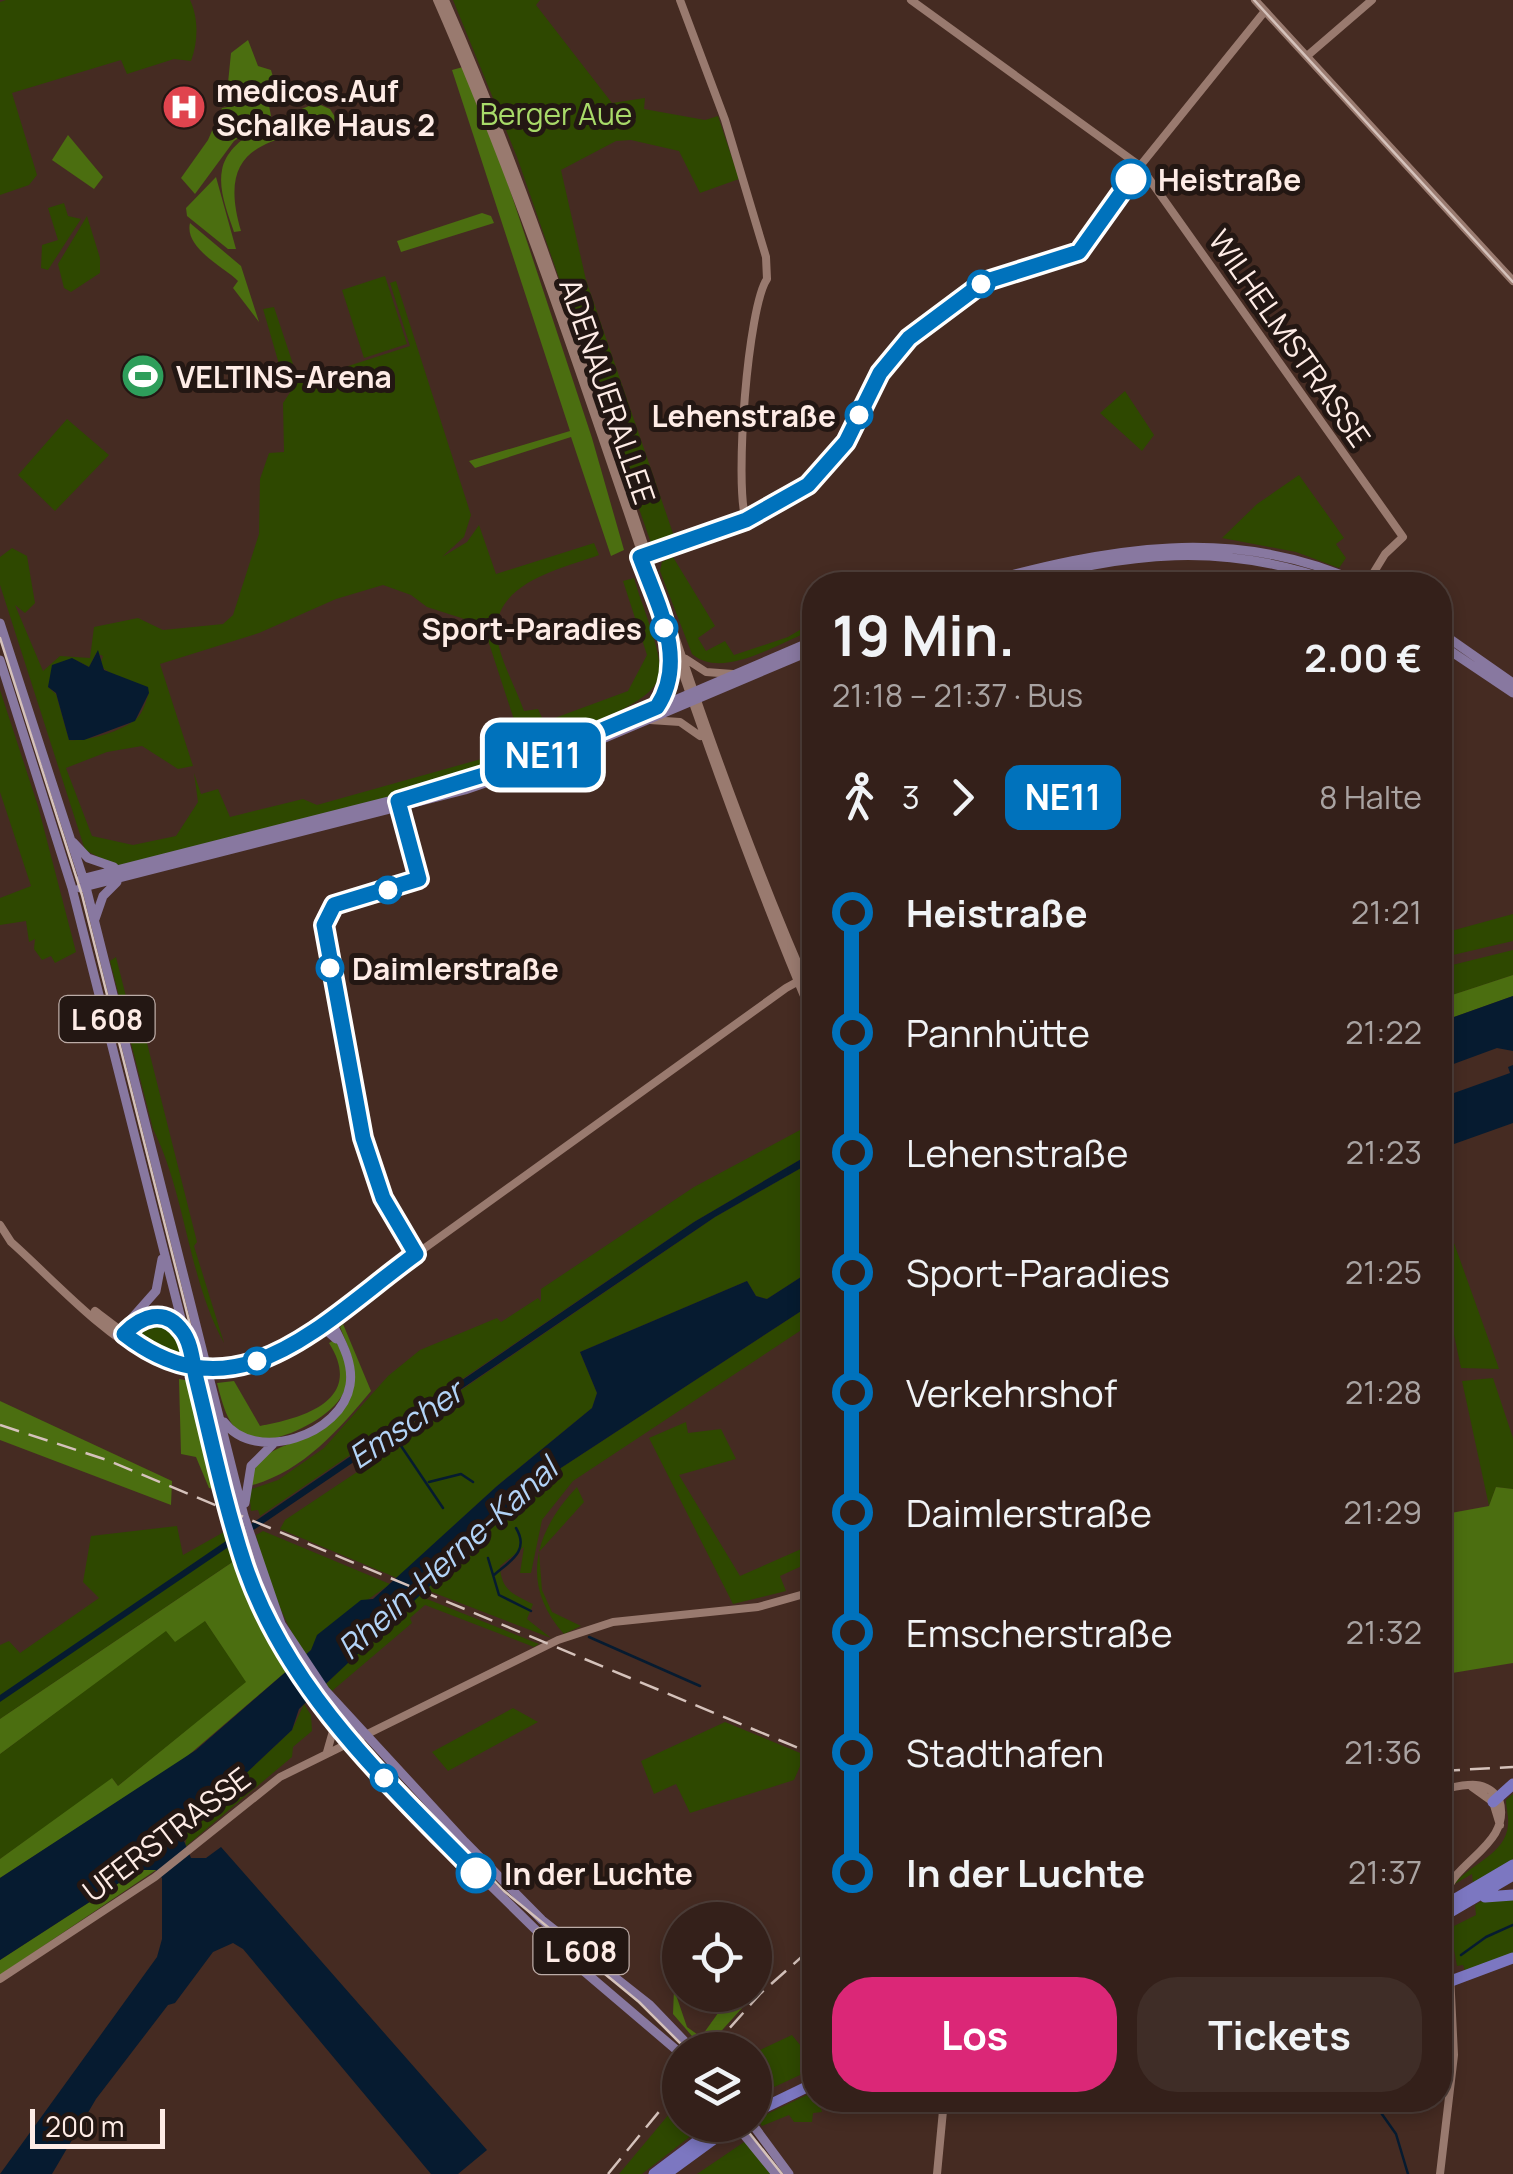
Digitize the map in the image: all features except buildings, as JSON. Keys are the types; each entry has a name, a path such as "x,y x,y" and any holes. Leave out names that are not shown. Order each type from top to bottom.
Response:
{"highway":[{"path":"1496,1799 1513,1788"},
{"path":"1471,1898 1513,1865"},
{"path":"1452,1910 1513,1876"},
{"path":"1452,1904 1497,1893 1513,1895"},
{"path":"1452,1981 1513,1961"},
{"path":"772,2096 802,2081"},
{"path":"772,2104 802,2089"},
{"path":"654,2174 704,2142"},
{"path":"666,2174 708,2142"}],"main road":[{"path":"1026,572 1141,547 1199,544 1284,555 1330,572"},
{"path":"1064,572 1112,561 1183,553 1274,562 1304,572"},
{"name":"L 608","path":"0,623 95,922 206,1366 241,1486 244,1516 281,1624 325,1690 542,1920 650,2005 676,2032"},
{"path":"1452,640 1513,683"},
{"path":"70,838 88,858 122,872 464,790 650,720 732,674 802,645"},
{"path":"1452,652 1513,694"},
{"path":"72,888 458,784 802,654"},
{"name":"L 608","path":"0,660 72,888 245,1564 291,1664 314,1701 489,1886 662,2037"},
{"path":"95,922 103,896 122,872"},
{"name":"L 608","path":"120,1333 159,1287 164,1248"},
{"path":"120,1333 154,1316 171,1321 185,1335"},
{"path":"241,1486 254,1460 275,1443 320,1424 342,1405 351,1372 329,1317"},
{"path":"319,1324 342,1344"},
{"path":"219,1415 242,1440 275,1443"},
{"path":"745,2142 776,2174"},
{"path":"766,2142 788,2174"}],"street":[{"name":"ADENAUERALLEE","path":"437,0 506,166 646,559"},
{"name":"ADENAUERALLEE","path":"446,0 531,214 692,697 802,981"},
{"path":"680,0 725,120 766,258 767,279 762,284 740,435 739,475 746,520"},
{"path":"911,0 1140,166"},
{"path":"1255,0 1513,280"},
{"path":"1307,56 1372,0"},
{"path":"646,559 746,520 799,492 833,460 880,373 909,338 984,282 1079,252 1140,166 1265,10"},
{"name":"WILHELMSTRASSE","path":"1140,166 1403,537 1373,572"},
{"path":"657,707 668,690 679,658 706,672 732,674"},
{"name":"ADENAUERALLEE","path":"692,697 702,738 801,978"},
{"path":"650,720 680,722 702,738"},
{"path":"0,1226 7,1239 146,1358 178,1369 232,1370 288,1346 801,978"},
{"name":"UFERSTRASSE","path":"0,1979 155,1877 256,1792 350,1740 590,1628 638,1618 758,1607 802,1595"},
{"path":"314,1701 333,1731 327,1752"},
{"path":"1452,1787 1478,1784 1496,1799 1505,1824 1494,1845 1458,1871 1452,1881"},
{"path":"1452,2006 1452,2072"},
{"path":"938,2174 943,2112"},
{"path":"1440,2174 1447,2112"}],"green space":[{"path":"190,0 196,30 191,61 174,59 127,74 121,60 12,93 37,175 29,185 0,195 0,2"},
{"name":"Berger Aue","path":"453,0 540,0 536,5 612,103 645,98 644,109 705,120 718,116 739,179 700,193 679,151 631,140 616,141 561,170 586,280 676,542 652,546 517,157"},
{"path":"248,40 258,66 271,70 273,77 268,86 232,94 228,83 231,53"},
{"path":"463,67 503,169 592,438 624,550 611,556 571,437 475,468 469,461 570,431 452,70"},
{"path":"268,100 271,116 234,141 195,194 181,178 208,140 222,108"},
{"path":"316,103 330,109 340,125 271,142 242,163 236,179 235,202 241,231 234,232 221,186 227,157 247,136"},
{"path":"68,135 103,177 94,189 52,160"},
{"path":"216,177 236,249 228,249 187,216 186,208"},
{"path":"64,203 68,216 81,219 48,270 41,268 42,245 58,240 48,208"},
{"path":"482,213 491,216 494,223 401,252 397,241"},
{"path":"87,216 100,258 100,273 71,292 64,288 58,264"},
{"path":"190,223 241,266 259,322 233,288 238,281 193,241"},
{"path":"385,276 407,344 364,358 342,290"},
{"path":"396,281 471,515 464,537 442,557 467,542 479,525 496,574 594,543 599,555 532,581 505,603 498,619 497,637 524,711 538,709 544,722 628,691 647,655 623,581 634,578 659,658 656,683 626,708 522,744 483,625 427,607 411,595 383,585 336,599 259,633 160,664 193,766 178,769 142,746 107,752 66,768 92,836 133,845 176,836 198,802 194,773 201,794 218,789 230,817 303,799 317,805 517,749 521,759 401,798 116,866 85,850 0,585 0,557 12,548 27,556 35,603 25,613 15,605 43,671 60,656 90,658 94,627 138,618 163,630 223,624 233,615 259,534 260,479 269,453 284,452 283,403 293,388 281,371 263,309 274,307 299,382 410,346 390,283","holes":["96,653 103,656 100,665 106,670 149,693 144,708 134,721 116,730 69,740 56,694 48,687 53,674 76,660 89,667"]},
{"path":"1125,391 1154,435 1142,451 1100,413"},
{"path":"67,419 109,455 55,511 18,475"},
{"path":"1299,475 1344,538 1336,544 1346,558 1339,568 1296,552 1222,538 1257,504"},
{"path":"673,557 715,626 698,638 706,651 725,641 734,655 802,629 802,635 736,661 705,661 692,654 660,571 662,562"},
{"path":"0,690 38,806 76,952 55,963 51,956 42,960 34,949 35,939 29,942 26,921 0,925 0,898 31,886 0,792"},
{"path":"1513,914 1513,941 1452,955 1452,931"},
{"path":"1513,950 1513,975 1452,995 1452,965"},
{"path":"116,957 133,1024 146,1039 197,1242 194,1246 224,1343 202,1291 173,1181 153,1129 110,961"},
{"path":"1513,975 1513,996 1452,1018 1452,995"},
{"path":"802,1129 802,1159 694,1222 260,1516 258,1510 251,1511 249,1490 278,1480 324,1448 388,1376 420,1350 497,1318 501,1322 538,1298 541,1302 541,1289 694,1187"},
{"path":"802,1167 802,1276 767,1299 756,1296 747,1281 580,1352 597,1393 592,1408 497,1486 397,1578 280,1529 285,1520 387,1452 391,1438 715,1217"},
{"path":"1452,1238 1499,1369 1461,1368 1452,1326"},
{"path":"802,1310 802,1330 573,1481 542,1520 531,1573 520,1573 524,1547 500,1566 506,1586 533,1604 527,1619 551,1638 424,1589 544,1479"},
{"path":"145,1320 170,1327 186,1363 164,1357 137,1338 135,1329"},
{"path":"343,1324 371,1391 332,1435 302,1461 249,1486 253,1473 267,1455 321,1428 346,1394 354,1367 340,1327"},
{"path":"334,1340 348,1371 347,1385 332,1408 306,1426 272,1439 253,1440 238,1431 228,1417 217,1383 234,1381 260,1426 294,1418 324,1403 335,1392 340,1379 329,1343"},
{"path":"1493,1378 1513,1438 1513,1489 1496,1487 1489,1506 1462,1381"},
{"path":"179,1379 191,1381 220,1490 209,1488 196,1457 181,1454"},
{"path":"0,1401 172,1481 171,1505 0,1440"},
{"path":"686,1422 688,1433 721,1429 736,1459 679,1475 740,1576 802,1549 802,1566 780,1576 786,1591 733,1604 649,1438"},
{"path":"577,1487 584,1502 540,1551 551,1521"},
{"path":"1496,1487 1513,1489 1513,1663 1452,1673 1452,1513 1489,1506"},
{"path":"177,1526 183,1555 231,1528 240,1557 0,1719 0,1645 9,1641 20,1653 99,1598 83,1582 91,1536"},
{"path":"263,1531 390,1584 318,1635 314,1648 305,1655 270,1582 256,1535"},
{"path":"539,1553 542,1590 552,1612 581,1626 564,1634 541,1596 537,1577"},
{"path":"240,1557 289,1669 184,1759 0,1878 0,1859 112,1778 118,1786 246,1682 205,1621 175,1642 166,1631 0,1754 0,1719"},
{"path":"417,1595 539,1644 534,1647 425,1605 410,1618 412,1623 332,1691 326,1684"},
{"path":"205,1621 247,1682 118,1786 113,1779 0,1859 0,1754 166,1630"},
{"path":"304,1704 311,1715 312,1731 293,1747 292,1757 185,1847 188,1828 292,1730"},
{"path":"513,1708 538,1722 448,1771 432,1752"},
{"path":"725,1722 802,1754 794,1780 690,1813 676,1784 654,1794 641,1761"},
{"path":"1513,1794 1513,1859 1473,1883 1472,1874 1453,1885 1501,1844 1508,1825 1506,1800"},
{"path":"139,1870 156,1870 0,1975 0,1960"},
{"path":"1513,1897 1513,1955 1465,1971 1463,1965 1457,1966 1452,1927 1476,1915 1475,1905 1487,1898"},
{"path":"682,2012 687,2027 694,2032 688,2032 673,2014"},
{"path":"719,2012 739,2012 720,2032 705,2032"},
{"path":"792,2035 802,2047 802,2074 772,2088 772,2044"},
{"path":"802,2097 802,2112 822,2112 813,2113 812,2122 794,2122 789,2115 772,2122 772,2112"},
{"path":"662,2123 662,2142 683,2142 642,2174 619,2174"},
{"path":"749,2142 775,2174 697,2174"}],"water":[{"path":"98,650 104,670 148,687 149,693 135,721 84,740 69,740 56,693 48,687 52,665 72,658 89,667"},
{"path":"1513,996 1513,1051 1497,1048 1452,1065 1452,1018"},
{"path":"1513,1065 1513,1123 1452,1145 1452,1094 1510,1073 1508,1067"},
{"name":"Emscher","path":"802,1159 802,1167 715,1217 0,1702 0,1695 694,1222"},
{"name":"Rhein-Herne-Kanal","path":"802,1276 802,1310 544,1479 299,1709 292,1730 188,1828 184,1841 191,1858 206,1858 221,1847 487,2150 458,2174 431,2174 243,1949 233,1943 213,1952 175,2003 168,2005 96,2099 52,2174 0,2174 157,1957 162,1939 162,1878 156,1870 139,1870 0,1960 0,1878 196,1750 311,1650 317,1635 361,1600 373,1599 497,1486 592,1408 597,1393 580,1352 747,1281 756,1296 767,1299"}],"waterway":[{"name":"Emscher","path":"395,1437 443,1508"},
{"path":"429,1482 461,1474 473,1482"},
{"name":"Rhein-Herne-Kanal","path":"494,1575 519,1549 516,1528"},
{"name":"Rhein-Herne-Kanal","path":"488,1558 499,1595 531,1611"},
{"path":"589,1637 700,1686"},
{"path":"1461,1955 1486,1937 1513,1925"},
{"path":"1380,2112 1396,2134 1408,2174"}],"tram line":[{"path":"1254,0 1513,282"},
{"path":"0,638 82,895 230,1484 268,1607 318,1688 380,1762 504,1891 639,2002 669,2032"},
{"path":"757,2142 782,2174"}],"railway":[{"path":"0,1425 107,1460 802,1750"},
{"path":"1452,1770 1513,1767"},
{"path":"726,2032 761,1993 802,1957"},
{"path":"608,2174 662,2108"}],"bus line":[{"name":"NE11","path":"476,1873 338,1727 291,1664 274,1634 242,1556 208,1428 197,1382 192,1364 190,1357 185,1335 160,1316 148,1316 124,1334 166,1362 189,1370 199,1371 210,1372 241,1368 288,1346 416,1254 383,1198 363,1138 324,925 324,918 334,905 413,884 419,879 398,801 526,762 657,707 668,690 675,659 640,557 746,520 777,506 808,485 846,442 880,373 909,338 984,282 1079,252 1131,179"}],"place":[{"name":"medicos.Auf Schalke Haus 2","path":"184,107"},
{"name":"Heistraße","path":"1131,179"},
{"name":"VELTINS-Arena","path":"143,376"},
{"name":"Lehenstraße","path":"859,415"},
{"name":"Sport-Paradies","path":"664,628"},
{"name":"Daimlerstraße","path":"330,968"},
{"name":"In der Luchte","path":"476,1873"}]}
